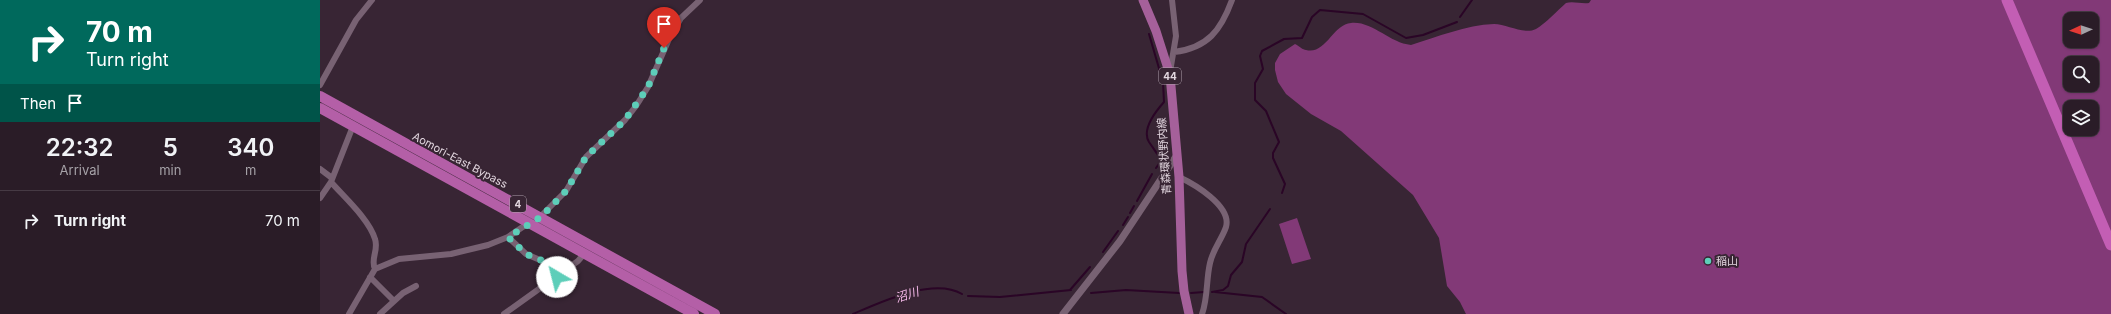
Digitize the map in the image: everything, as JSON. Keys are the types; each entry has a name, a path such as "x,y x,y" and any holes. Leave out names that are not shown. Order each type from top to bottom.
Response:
{"highway":[{"path":"2007,0 2111,246"},
{"name":"Aomori-East Bypass","path":"320,96 716,314"},
{"name":"Aomori-East Bypass","path":"320,108 694,314"}],"main road":[{"name":"青森環状野内線","path":"1143,0 1156,31 1170,75 1179,177 1182,271 1184,291 1189,314"}],"street":[{"path":"320,85 356,20 372,0"},
{"path":"349,314 375,269 399,258 451,254 488,245 508,237 541,217 566,191 586,157 625,120 636,106 648,87 669,39 681,18 700,0"},
{"path":"1170,75 1174,52 1175,17 1172,0"},
{"path":"1174,52 1186,51 1211,38 1217,32 1227,14 1232,0"},
{"path":"320,198 331,180 353,126"},
{"path":"1063,314 1126,232 1176,155"},
{"path":"320,168 359,213 374,237 376,247 372,264 375,269"},
{"path":"1179,177 1194,184 1206,194 1225,212 1227,219 1226,226 1215,246 1210,262 1202,314"},
{"path":"508,237 526,254 548,263 551,272 557,277"},
{"path":"504,314 557,277 578,261 584,254"},
{"path":"370,277 394,301"},
{"path":"380,314 403,293 416,286"}],"shaded area":[{"path":"1591,0 2111,0 2111,314 1466,314 1460,302 1447,286 1439,238 1413,195 1341,131 1311,114 1286,94 1278,82 1275,63 1280,54 1295,44 1305,50 1319,48 1339,28 1351,23 1367,25 1395,40 1411,45 1452,32 1483,25 1499,24 1531,31 1543,24 1566,3 1589,3"},
{"path":"1297,218 1311,259 1292,264 1279,224"}],"waterway":[{"path":"1460,17 1472,0"},
{"path":"1282,193 1285,184 1273,158 1273,153 1279,142 1266,111 1255,100 1255,83 1263,69 1260,56 1262,51 1284,39 1302,38 1312,17 1320,10 1363,14 1406,38 1423,35 1457,22"},
{"path":"1149,34 1163,82 1164,102 1150,120 1147,132 1149,142 1161,161 1156,168"},
{"path":"1137,201 1152,174"},
{"path":"1130,213 1134,206"},
{"path":"1212,292 1223,290 1228,286 1231,275 1242,262 1246,244 1270,209"},
{"path":"1123,225 1128,217"},
{"path":"1103,252 1118,231"},
{"path":"1070,290 1090,267"},
{"name":"沼川","path":"853,314 892,298 922,290 937,288 950,289 962,294"},
{"name":"沼川","path":"968,296 1000,297 1071,290"},
{"name":"沼川","path":"1091,293 1126,290 1179,293"},
{"name":"沼川","path":"1191,293 1204,292"},
{"path":"1215,292 1262,297 1286,314"}],"place":[{"name":"稲山","path":"1708,261"}],"route":[{"path":"557,277 551,272 548,263 526,254 508,237 541,217 566,191 586,157 600,142 625,120 648,87 664,48"}]}
